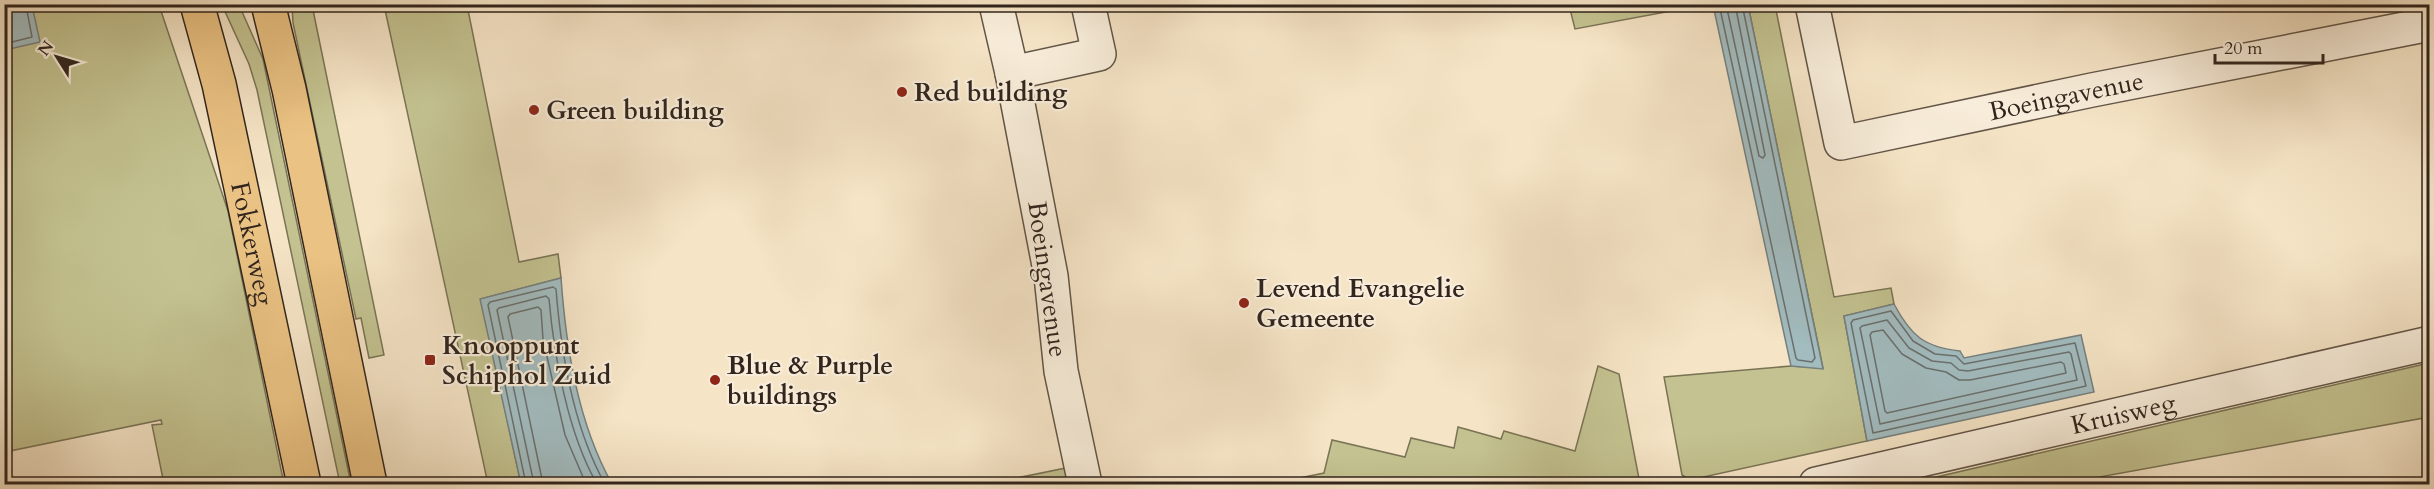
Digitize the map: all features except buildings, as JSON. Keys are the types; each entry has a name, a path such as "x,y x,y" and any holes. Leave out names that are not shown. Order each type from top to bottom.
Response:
{"main road":[{"name":"Fokkerweg","path":"197,4 219,84 304,484"},
{"path":"268,4 289,89 370,484"}],"street":[{"name":"Boeingavenue","path":"996,4 1052,276 1061,371 1085,484"},
{"path":"1012,73 1099,54 1088,4"},
{"name":"Boeingavenue","path":"1812,4 1842,143 2092,90 2430,24"},
{"name":"Kruisweg","path":"1816,484 2430,343"}],"shaded area":[{"path":"1569,4 1703,5 1575,29"},
{"path":"5,5 159,5 228,211 284,484 164,484 152,425 162,424 161,420 5,452"},
{"path":"222,5 239,5 263,59 351,484 340,484 257,90 249,64"},
{"path":"292,5 312,5 384,355 369,358 361,318 356,319 293,23"},
{"path":"384,5 467,5 519,262 558,254 561,278 481,299 521,484 488,484"},
{"path":"1748,5 1775,5 1834,297 1891,288 1894,304 1844,316 1867,441 1690,480 1682,475 1664,377 1791,366 1823,368"},
{"path":"2429,363 2429,417 2061,484 1906,484"},
{"path":"1598,366 1619,374 1640,484 1270,484 1324,473 1332,440 1405,457 1411,438 1454,448 1458,427 1501,439 1504,431 1575,451"},
{"path":"1066,468 1069,484 987,484"}],"water":[{"path":"4,5 55,5 33,10 40,42 5,50"},
{"path":"1713,5 1748,5 1823,369 1791,366"},
{"path":"561,278 570,358 582,410 600,461 612,484 521,484 480,299"},
{"path":"1894,304 1906,324 1920,338 1937,346 1960,351 1964,358 2081,335 2094,392 1867,441 1844,316"}],"place":[{"name":"Red building","path":"902,92"},
{"name":"Green building","path":"534,110"},
{"name":"Levend Evangelie Gemeente","path":"1244,303"},
{"name":"Knooppunt Schiphol Zuid","path":"430,360"},
{"name":"Blue & Purple buildings","path":"715,380"}]}
